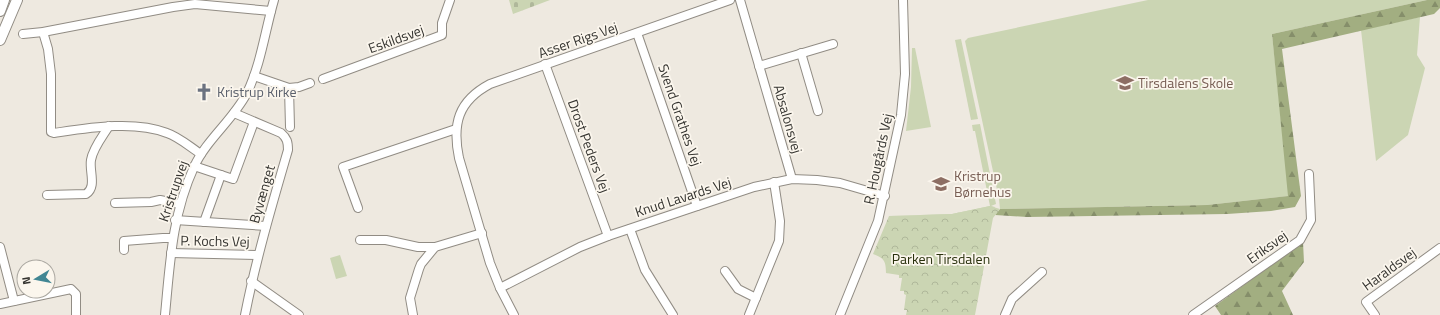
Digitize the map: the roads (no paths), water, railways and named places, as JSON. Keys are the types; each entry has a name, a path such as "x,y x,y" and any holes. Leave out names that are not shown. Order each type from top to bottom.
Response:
{"street":[{"path":"0,11 4,0"},
{"path":"0,40 17,0"},
{"name":"Kristrupvej","path":"165,315 172,238 180,204 194,166 201,154 234,113 246,94 261,54 274,0"},
{"name":"Eskildsvej","path":"323,79 438,38 442,35 442,23 450,0"},
{"name":"Asser Rigs Vej","path":"514,315 500,288 490,263 459,158 456,144 456,129 463,106 479,90 490,84 730,0"},
{"name":"Absalonsvej","path":"740,0 792,179"},
{"name":"R. Hougårds Vej","path":"840,315 878,221 885,196 902,116 905,74 903,0"},
{"path":"23,34 43,32 195,4 271,11"},
{"path":"43,32 48,49 51,74 51,132 54,133 109,126 153,128 169,133 201,154"},
{"name":"Svend Grathes Vej","path":"637,33 697,206"},
{"path":"759,66 833,44"},
{"path":"801,53 818,111"},
{"name":"Drost Peders Vej","path":"545,64 608,236"},
{"path":"254,76 289,88 299,87 310,83"},
{"path":"289,88 290,128"},
{"name":"Byvænget","path":"234,113 281,133 286,138 288,143 288,150 258,255 244,315"},
{"path":"194,166 233,179 254,122"},
{"path":"47,195 86,194 90,191 92,187 90,161 109,126"},
{"path":"358,208 343,167 456,129"},
{"name":"Eriksvej","path":"1193,315 1300,240 1311,220 1309,174"},
{"path":"204,222 221,176"},
{"name":"Knud Lavards Vej","path":"500,288 580,247 608,236 754,187 774,182 792,179 840,183 885,196"},
{"path":"749,315 779,241 780,221 774,182"},
{"path":"116,203 151,202 156,200 180,204"},
{"path":"176,220 266,226"},
{"path":"630,228 645,270 673,315"},
{"path":"360,240 386,240 418,247 435,247 482,233"},
{"path":"124,250 124,242 172,238"},
{"path":"0,247 14,301"},
{"path":"413,315 410,298 419,269 421,264 435,247"},
{"name":"Haraldsvej","path":"1375,315 1366,302 1440,248"},
{"name":"P. Kochs Vej","path":"171,253 258,255"},
{"path":"725,271 738,289 756,298"},
{"path":"1005,315 1012,299 1042,272"},
{"path":"252,280 299,315"},
{"path":"0,304 71,289 76,294 76,315"}],"place":[{"name":"Tirsdalens Skole","path":"1125,83"},
{"name":"Kristrup Kirke","path":"204,92"},
{"name":"Kristrup Børnehus","path":"941,184"}],"park label":[{"name":"Parken Tirsdalen","path":"941,259"}]}
